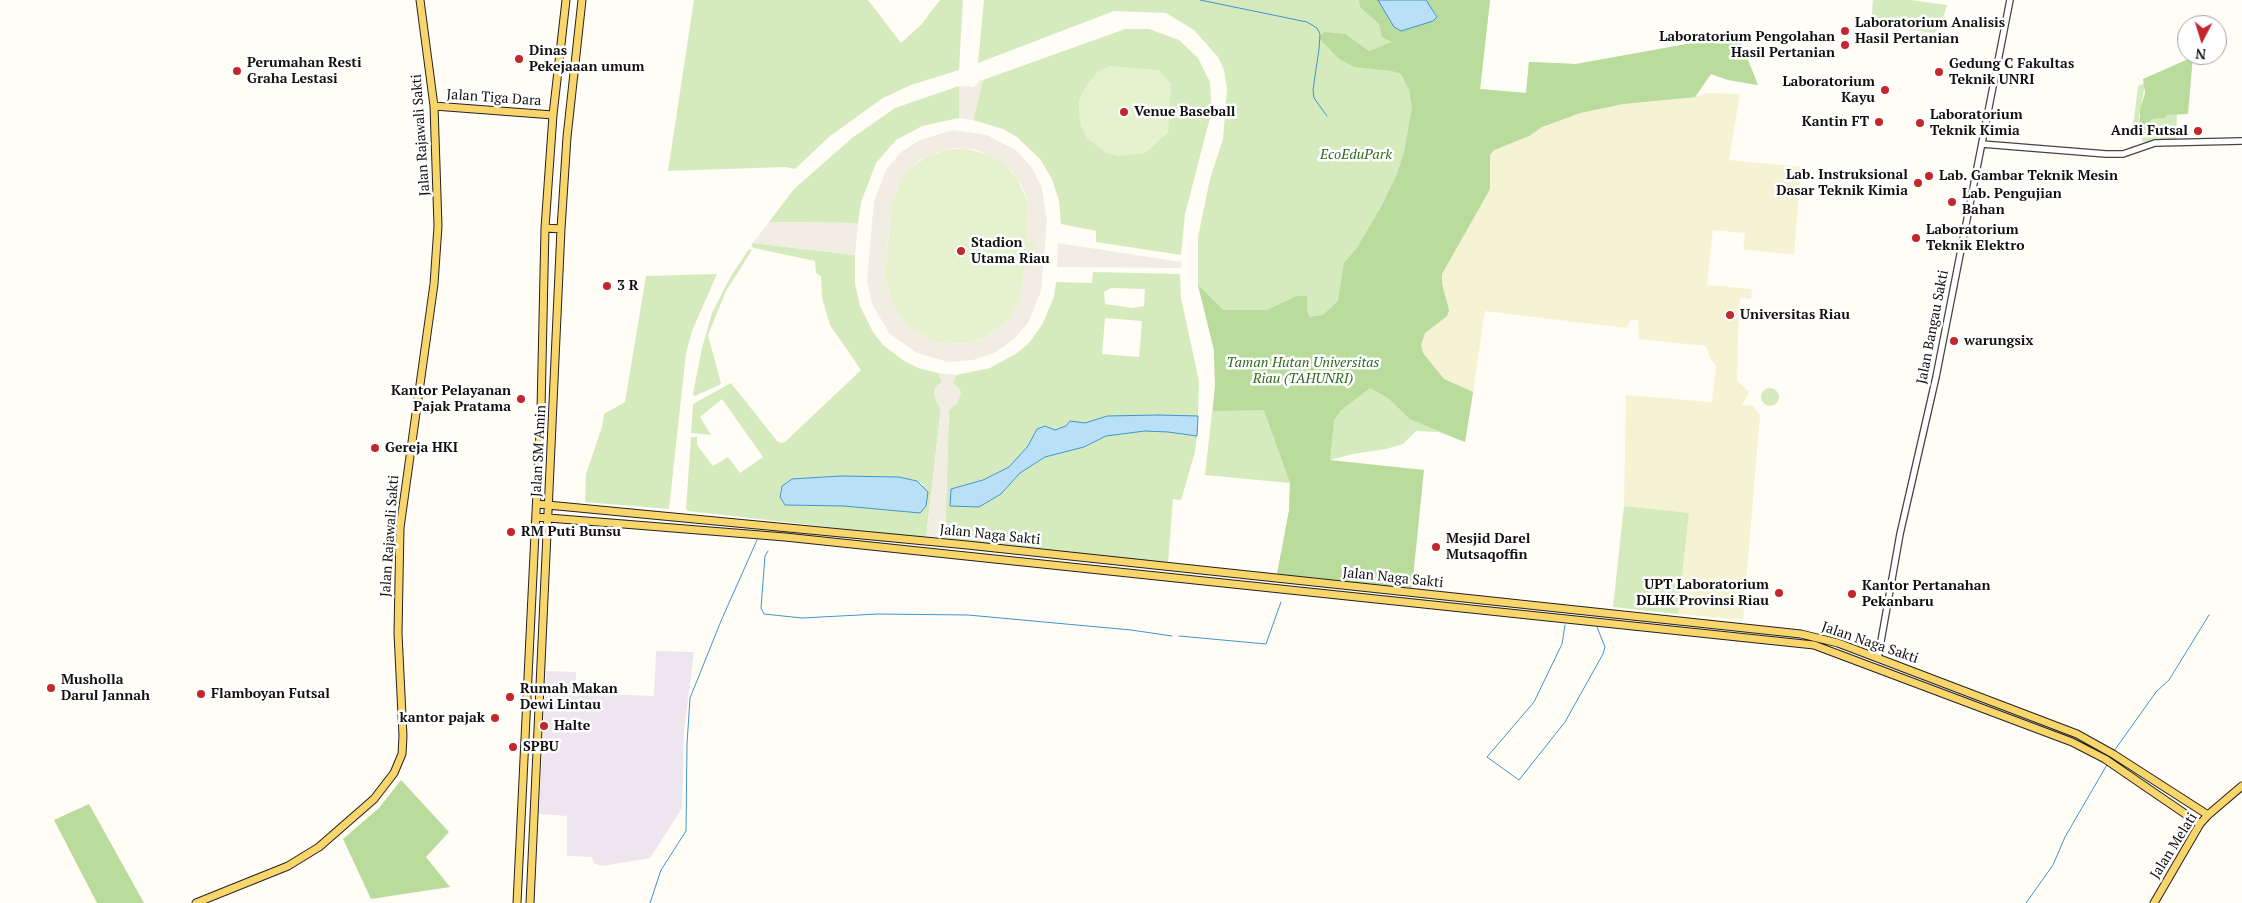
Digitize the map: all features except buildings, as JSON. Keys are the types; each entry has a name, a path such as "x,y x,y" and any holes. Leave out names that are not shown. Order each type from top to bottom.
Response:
{"main road":[{"name":"Jalan Rajawali Sakti","path":"196,903 282,868 319,847 374,799 394,773 402,754 403,736 398,633 400,528 434,284 439,202 434,106 420,0"},
{"name":"Jalan SM Amin","path":"517,903 537,504 545,228 566,0"},
{"name":"Jalan SM Amin","path":"530,903 561,229 567,137 582,0"},
{"name":"Jalan Tiga Dara","path":"434,106 554,114"},
{"path":"545,228 561,229"},
{"name":"Jalan Naga Sakti","path":"537,504 967,545 1752,628 1821,639 1878,658 2077,734 2113,754 2208,815"},
{"name":"Jalan Naga Sakti","path":"536,517 785,537 1402,603 1792,641 1825,648 2032,725 2085,748 2128,774 2200,824"},
{"path":"534,574 546,574"},
{"path":"1950,695 1953,686"},
{"name":"Jalan Melati","path":"2154,903 2200,824 2242,786"}],"street":[{"name":"Jalan Bangau Sakti","path":"1878,658 1900,534 1936,377 2010,0"},
{"path":"1982,144 2122,154 2155,143 2242,140"}],"shaded area":[{"path":"980,80 983,80 973,120 959,118 959,86 974,87"},
{"path":"1707,93 1740,94 1729,160 1801,167 1794,255 1743,249 1745,233 1713,230 1707,285 1752,289 1751,299 1741,298 1739,305 1737,380 1749,392 1742,405 1753,406 1760,415 1743,620 1678,614 1689,514 1624,506 1626,395 1712,402 1716,366 1710,358 1706,346 1639,339 1638,320 1631,320 1626,328 1485,311 1473,392 1444,379 1423,353 1421,345 1425,333 1447,316 1449,310 1442,284 1442,274 1490,189 1490,155 1494,150 1529,136 1542,127 1580,113 1623,104 1695,97"},
{"path":"953,130 987,135 1017,151 1032,168 1042,188 1047,222 1041,291 1028,323 1013,340 994,353 973,360 948,362 917,353 889,333 872,304 867,281 874,201 886,170 901,152 920,140","holes":["954,148 973,149 990,155 1012,171 1022,186 1028,203 1027,242 1035,243 1034,259 1026,259 1021,297 1008,320 986,337 969,343 951,344 933,341 909,327 893,306 885,280 890,213 897,187 907,172 920,160 937,152"]},
{"path":"769,222 858,223 855,255 753,243"},
{"path":"1058,243 1181,262 1181,268 1057,267"},
{"path":"938,373 956,375 953,382 960,389 961,394 957,403 949,410 945,540 926,538 940,417 940,408 934,395 937,385 942,382"},
{"path":"656,651 694,652 684,731 682,808 650,858 602,866 594,863 592,857 567,856 567,816 539,814 546,671 576,672 576,693 654,696"}],"green space":[{"path":"694,0 868,0 901,43 921,25 940,0 963,0 959,70 911,85 883,98 830,136 795,169 785,167 668,171"},
{"name":"EcoEduPark","path":"984,0 1490,0 1480,89 1526,93 1529,62 1576,64 1698,42 1739,38 1758,85 1728,80 1711,74 1695,97 1623,104 1580,113 1542,127 1529,136 1494,150 1490,155 1490,189 1442,274 1442,284 1449,310 1447,316 1425,333 1421,345 1423,353 1444,379 1473,392 1465,442 1438,432 1416,431 1403,444 1330,460 1277,574 1289,511 1290,483 1205,475 1215,386 1214,350 1198,285 1198,237 1210,179 1223,139 1227,89 1224,70 1218,57 1194,30 1166,13 1114,11 978,63"},
{"name":"Taman Hutan Universitas Riau (TAHUNRI)","path":"1359,0 1378,0 1437,16 1426,0 1490,0 1480,89 1526,93 1529,62 1576,64 1698,42 1739,38 1758,85 1728,80 1711,74 1695,97 1623,104 1580,113 1542,127 1529,136 1494,150 1490,155 1490,189 1442,274 1442,284 1449,310 1447,316 1425,333 1421,345 1423,353 1444,379 1473,392 1465,442 1410,419 1388,398 1370,388 1340,411 1334,420 1330,460 1424,470 1412,588 1277,574 1289,511 1290,483 1264,410 1213,411 1215,386 1214,350 1198,285 1223,310 1267,310 1297,296 1307,296 1307,311 1310,317 1323,315 1338,301 1344,263 1357,248 1382,205 1397,174 1404,153 1412,107 1409,90 1401,74 1392,71 1355,67 1339,59 1319,38 1324,32 1345,34 1369,51 1392,42 1382,37 1379,24 1360,7"},
{"path":"1873,0 1911,0 1947,5 1940,27 1934,33 1871,24"},
{"path":"1125,29 1149,29 1179,40 1198,58 1210,82 1212,110 1185,214 1181,255 1096,242 1096,231 1061,224 1059,201 1052,179 1040,159 1017,137 1003,129 973,120 983,80"},
{"path":"2177,64 2192,65 2188,114 2166,115 2165,118 2153,119 2148,123 2147,129 2140,129 2140,109 2145,93 2143,79"},
{"name":"Venue Baseball","path":"1110,66 1159,70 1171,83 1168,133 1145,153 1119,156 1106,153 1087,138 1081,127 1079,100 1084,89 1098,71"},
{"path":"2145,83 2139,117 2148,123 2153,119 2165,118 2165,115 2177,114 2176,140 2143,142 2140,134 2133,133 2131,138 2127,138 2134,119 2138,86"},
{"path":"959,86 959,118 922,126 896,140 876,163 861,202 858,223 769,222 794,189 852,138 895,108"},
{"name":"Stadion Utama Riau","path":"964,148 990,155 1005,165 1017,178 1028,203 1027,242 1035,242 1034,260 1026,259 1021,297 1008,320 986,337 969,343 951,344 933,341 909,327 893,306 885,280 891,204 901,179 913,166 928,156 945,150"},
{"path":"753,243 855,255 855,284 860,306 873,332 883,345 903,360 918,368 938,373 942,382 935,389 934,395 940,408 940,417 926,538 688,511 686,509 691,437 697,437 697,445 713,466 728,457 740,473 763,457 722,399 700,417 711,435 691,433 693,404 731,383 777,441 781,443 785,442 861,370 830,325 822,297 821,276 816,273 815,261 751,246","holes":["840,476 899,477 917,481 924,485 844,506 786,505 780,497 780,490 792,479"]},
{"path":"749,249 752,250 726,291 708,335 721,384 695,396 693,394 702,348 712,313 731,276"},
{"path":"1093,272 1180,274 1181,298 1199,381 1198,416 1107,416 1085,423 1070,421 1066,427 1055,430 1045,426 1037,429 1028,446 1009,467 983,480 951,489 1001,494 1020,473 1045,457 1084,447 1106,436 1145,431 1197,436 1195,452 1181,500 1173,499 1168,563 945,540 949,410 957,403 953,382 956,375 990,368 1017,353 1029,343 1042,325 1054,297 1056,282 1092,283","holes":["1111,288 1145,289 1144,306 1133,308 1105,304 1104,292","1105,318 1142,321 1139,357 1102,354"]},
{"path":"717,274 692,331 686,353 669,509 585,502 586,474 602,427 604,414 625,402 646,276"},
{"path":"1770,388 1776,391 1779,397 1776,403 1770,406 1764,403 1761,397 1764,391"},
{"path":"1624,506 1689,513 1678,614 1613,607"},
{"path":"401,780 449,832 426,857 450,887 371,899 343,839 379,808"},
{"path":"89,804 144,903 97,903 54,820"}],"water":[{"path":"1378,0 1426,0 1437,17 1433,21 1401,31 1394,27"},
{"path":"1107,416 1198,416 1197,436 1145,431 1106,436 1084,447 1045,457 1020,473 1001,494 979,507 950,506 951,489 983,480 1009,467 1028,446 1037,429 1045,426 1055,430 1066,426 1070,421 1085,423"},
{"path":"840,476 899,477 917,481 928,492 926,506 920,513 844,506 785,505 780,497 782,486 792,479"}],"waterway":[{"path":"1200,0 1307,22 1317,28 1320,34 1313,90 1314,98 1327,116"},
{"path":"650,903 661,870 686,831 687,744 690,698 721,621 757,540"},
{"path":"768,551 765,556 761,608 764,614 802,618 878,614 968,615 1131,630 1172,636"},
{"path":"1179,636 1266,644 1281,602"},
{"path":"2114,751 2156,692 2169,680 2209,615"},
{"path":"1565,625 1562,644 1534,702 1487,757 1519,780 1565,722 1603,654 1605,647 1597,627"},
{"path":"2026,903 2053,865 2065,837 2108,763"}],"place":[{"name":"Laboratorium Analisis Hasil Pertanian","path":"1845,31"},
{"name":"Laboratorium Pengolahan Hasil Pertanian","path":"1845,45"},
{"name":"Dinas Pekejaaan umum","path":"519,59"},
{"name":"Perumahan Resti Graha Lestasi","path":"237,71"},
{"name":"Gedung C Fakultas Teknik UNRI","path":"1939,72"},
{"name":"Laboratorium Kayu","path":"1885,90"},
{"name":"Venue Baseball","path":"1124,112"},
{"name":"Kantin FT","path":"1879,122"},
{"name":"Laboratorium Teknik Kimia","path":"1920,123"},
{"name":"Andi Futsal","path":"2198,131"},
{"name":"Lab. Gambar Teknik Mesin","path":"1929,176"},
{"name":"Lab. Instruksional Dasar Teknik Kimia","path":"1918,183"},
{"name":"Lab. Pengujian Bahan","path":"1952,202"},
{"name":"Laboratorium Teknik Elektro","path":"1916,238"},
{"name":"Stadion Utama Riau","path":"961,251"},
{"name":"3 R","path":"607,286"},
{"name":"Universitas Riau","path":"1730,315"},
{"name":"warungsix","path":"1954,341"},
{"name":"Kantor Pelayanan Pajak Pratama","path":"521,399"},
{"name":"Gereja HKI","path":"375,448"},
{"name":"RM Puti Bunsu","path":"511,532"},
{"name":"Mesjid Darel Mutsaqoffin","path":"1436,547"},
{"name":"UPT Laboratorium DLHK Provinsi Riau","path":"1779,593"},
{"name":"Kantor Pertanahan Pekanbaru","path":"1852,594"},
{"name":"Musholla Darul Jannah","path":"51,688"},
{"name":"Flamboyan Futsal","path":"201,694"},
{"name":"Rumah Makan Dewi Lintau","path":"510,697"},
{"name":"kantor pajak","path":"495,718"},
{"name":"Halte","path":"544,726"},
{"name":"SPBU","path":"513,747"}]}
